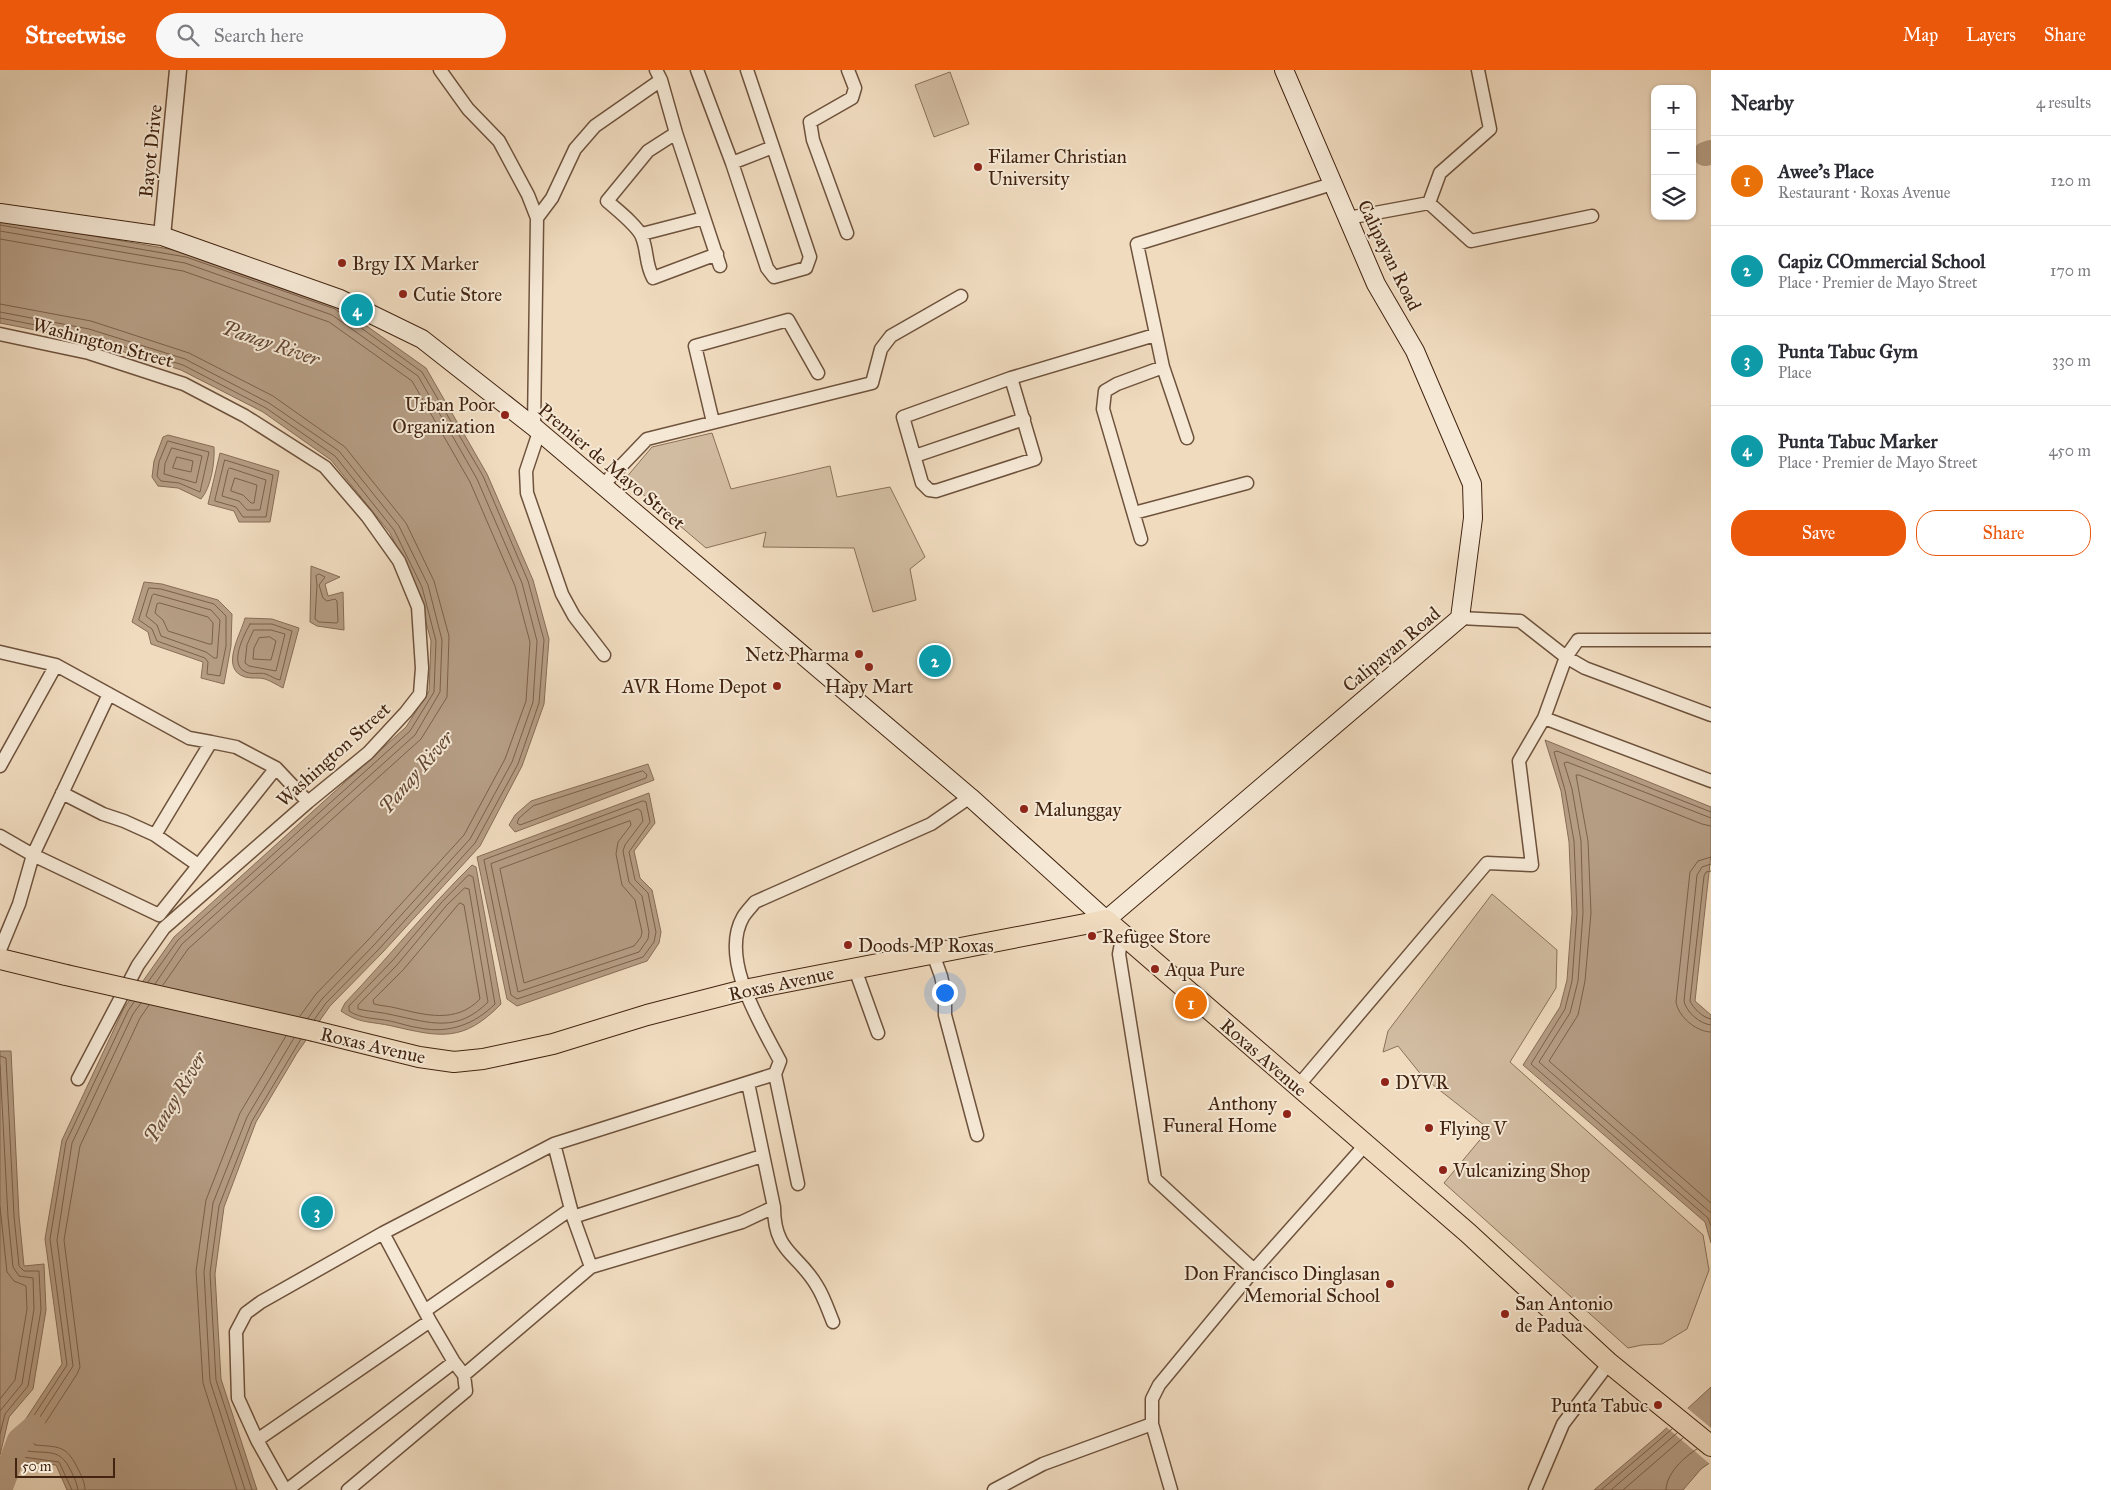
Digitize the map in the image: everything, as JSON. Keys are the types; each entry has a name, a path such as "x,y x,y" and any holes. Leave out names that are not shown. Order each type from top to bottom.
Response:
{"main road":[{"name":"Calipayan Road","path":"1106,920 1460,618 1473,518 1472,484 1415,351 1376,284 1284,70"},
{"name":"Premier de Mayo Street","path":"0,212 162,236 340,299 422,340 536,429 970,797 1106,920"},
{"name":"Roxas Avenue","path":"0,959 419,1057 454,1062 483,1059 553,1044 647,1015 744,990 1106,920 1468,1233 1609,1363 1711,1446"}],"street":[{"name":"Bayot Drive","path":"162,236 178,70"},
{"path":"440,70 468,109 499,141 528,195 537,218 536,429 526,471 527,493 562,594 574,616 604,655"},
{"path":"697,70 732,163 767,268 774,277 806,268 810,257 747,70"},
{"path":"847,233 813,140 810,122 852,98 855,88 848,70"},
{"path":"1429,203 1440,173 1490,128 1481,71"},
{"path":"537,218 552,198 576,149 595,126 658,75 718,260 653,278 647,268 646,248 642,234 607,201 648,151 676,133"},
{"path":"732,163 773,147"},
{"path":"1187,438 1163,367 1136,244 1332,184"},
{"path":"1429,203 1471,241 1592,216"},
{"path":"1348,218 1429,203"},
{"path":"642,234 704,218"},
{"path":"602,486 646,438 872,383 881,349 891,336 961,296"},
{"path":"713,422 695,346 788,320 818,373"},
{"name":"Washington Street","path":"0,334 89,353 184,384 245,416 326,467 367,516 399,561 418,607 422,668 420,694 368,753 308,802 164,928 138,965 78,1079"},
{"path":"1011,378 1035,459 936,491 929,490 922,483 903,417 1011,378 1155,335"},
{"path":"1142,539 1103,409 1106,391 1117,384 1163,367"},
{"path":"915,456 1024,419"},
{"path":"1134,513 1247,483"},
{"path":"1460,618 1520,621 1566,657 1585,668 1711,715"},
{"path":"1298,1086 1487,863 1532,865 1519,761 1544,718 1566,657 1578,640 1711,640"},
{"path":"0,652 56,665 189,738 236,747 276,768 308,802"},
{"path":"0,766 56,665"},
{"path":"0,950 19,904 33,854 109,694"},
{"path":"1544,718 1711,781"},
{"path":"155,835 211,742"},
{"path":"0,836 159,915 276,768"},
{"path":"62,793 103,814 155,835 198,865"},
{"path":"798,1184 775,1074 780,1062 744,990 737,958 736,935 743,916 756,902 931,824 970,797"},
{"path":"1123,933 1119,954 1155,1179 1254,1270"},
{"path":"933,954 945,994 945,1015 977,1135"},
{"path":"855,968 878,1033"},
{"path":"454,1362 286,1490 258,1440 238,1398 236,1332 246,1313 261,1302 383,1234 554,1144 775,1074"},
{"path":"748,1083 774,1208 774,1224 779,1240 817,1286 833,1322"},
{"path":"554,1144 572,1213 590,1267"},
{"path":"1171,1490 1152,1424 1152,1399 1159,1385 1254,1270 1366,1144"},
{"path":"258,1440 428,1315 572,1213 762,1156"},
{"path":"464,1375 590,1267 742,1222 774,1208"},
{"path":"348,1490 466,1391 464,1375 454,1362 383,1234"},
{"path":"1535,1490 1563,1424 1609,1363"},
{"path":"994,1490 1043,1464 1152,1424"}],"shaded area":[{"path":"950,72 969,124 934,137 915,85"},
{"path":"712,433 731,489 830,466 837,497 890,487 925,557 910,569 916,600 873,612 854,548 763,547 766,532 706,548 625,479 652,447"},
{"path":"1492,894 1557,950 1556,988 1510,1062 1703,1235 1709,1270 1687,1329 1662,1344 1628,1348 1444,1183 1489,1129 1423,1077 1398,1046 1383,1052 1388,1031"}],"water":[{"name":"Panay River","path":"0,220 187,252 337,305 426,368 487,474 533,580 549,639 544,704 522,766 480,846 383,952 330,1006 297,1053 256,1122 224,1207 215,1274 221,1379 257,1490 67,1490 56,1465 19,1462 10,1443 62,1364 45,1239 62,1140 124,1008 174,937 406,727 429,691 431,641 417,588 390,533 331,460 263,412 181,370 86,340 0,323"},
{"path":"168,435 214,447 212,474 201,499 178,488 158,486 152,477 154,461 163,437"},
{"path":"220,453 279,471 270,522 239,522 234,511 208,504"},
{"path":"311,566 340,577 325,584 328,596 343,592 344,630 317,626 310,622"},
{"path":"144,582 162,584 218,600 232,614 231,646 224,684 201,678 203,662 151,644 148,632 132,622"},
{"path":"245,618 272,619 299,628 283,688 265,679 245,677 237,673 233,667 234,650"},
{"path":"1545,740 1711,807 1711,854 1695,1001 1711,1015 1711,1243 1705,1222 1523,1065 1560,1007 1567,980 1572,913 1569,842 1561,791"},
{"path":"648,764 654,780 515,832 509,825 515,815 531,801"},
{"path":"649,793 655,823 634,851 640,878 652,890 661,932 659,943 647,961 517,1006 507,999 477,857"},
{"path":"472,865 476,867 501,1004 475,1025 450,1034 424,1033 384,1024 365,1022 341,1011 345,1003"},
{"path":"0,1051 11,1051 19,1216 24,1266 44,1264 46,1310 33,1389 9,1417 0,1455"},
{"path":"1711,1387 1711,1462 1701,1469 1683,1490 1594,1490 1661,1433"}],"pier":[{"path":"1686,1407 1711,1428 1711,1465 1665,1426"}],"waterway":[{"path":"1705,154 1711,152"},
{"path":"0,1490 19,1440 34,1427"}],"place":[{"name":"Filamer Christian University","path":"978,167"},
{"name":"Brgy IX Marker","path":"342,263"},
{"name":"Cutie Store","path":"403,294"},
{"name":"Punta Tabuc Marker","path":"357,310"},
{"name":"Urban Poor Organization","path":"505,415"},
{"name":"Netz Pharma","path":"859,654"},
{"name":"Capiz COmmercial School","path":"935,661"},
{"name":"Hapy Mart","path":"869,667"},
{"name":"AVR Home Depot","path":"777,686"},
{"name":"Malunggay","path":"1024,809"},
{"name":"Refugee Store","path":"1092,936"},
{"name":"Doods MP Roxas","path":"848,945"},
{"name":"Aqua Pure","path":"1155,969"},
{"name":"Awee's Place","path":"1191,1003"},
{"name":"DYVR","path":"1385,1082"},
{"name":"Anthony Funeral Home","path":"1287,1114"},
{"name":"Flying V","path":"1429,1128"},
{"name":"Vulcanizing Shop","path":"1443,1170"},
{"name":"Punta Tabuc Gym","path":"317,1212"},
{"name":"Don Francisco Dinglasan Memorial School","path":"1390,1284"},
{"name":"San Antonio de Padua","path":"1505,1314"},
{"name":"Punta Tabuc","path":"1658,1405"}]}
